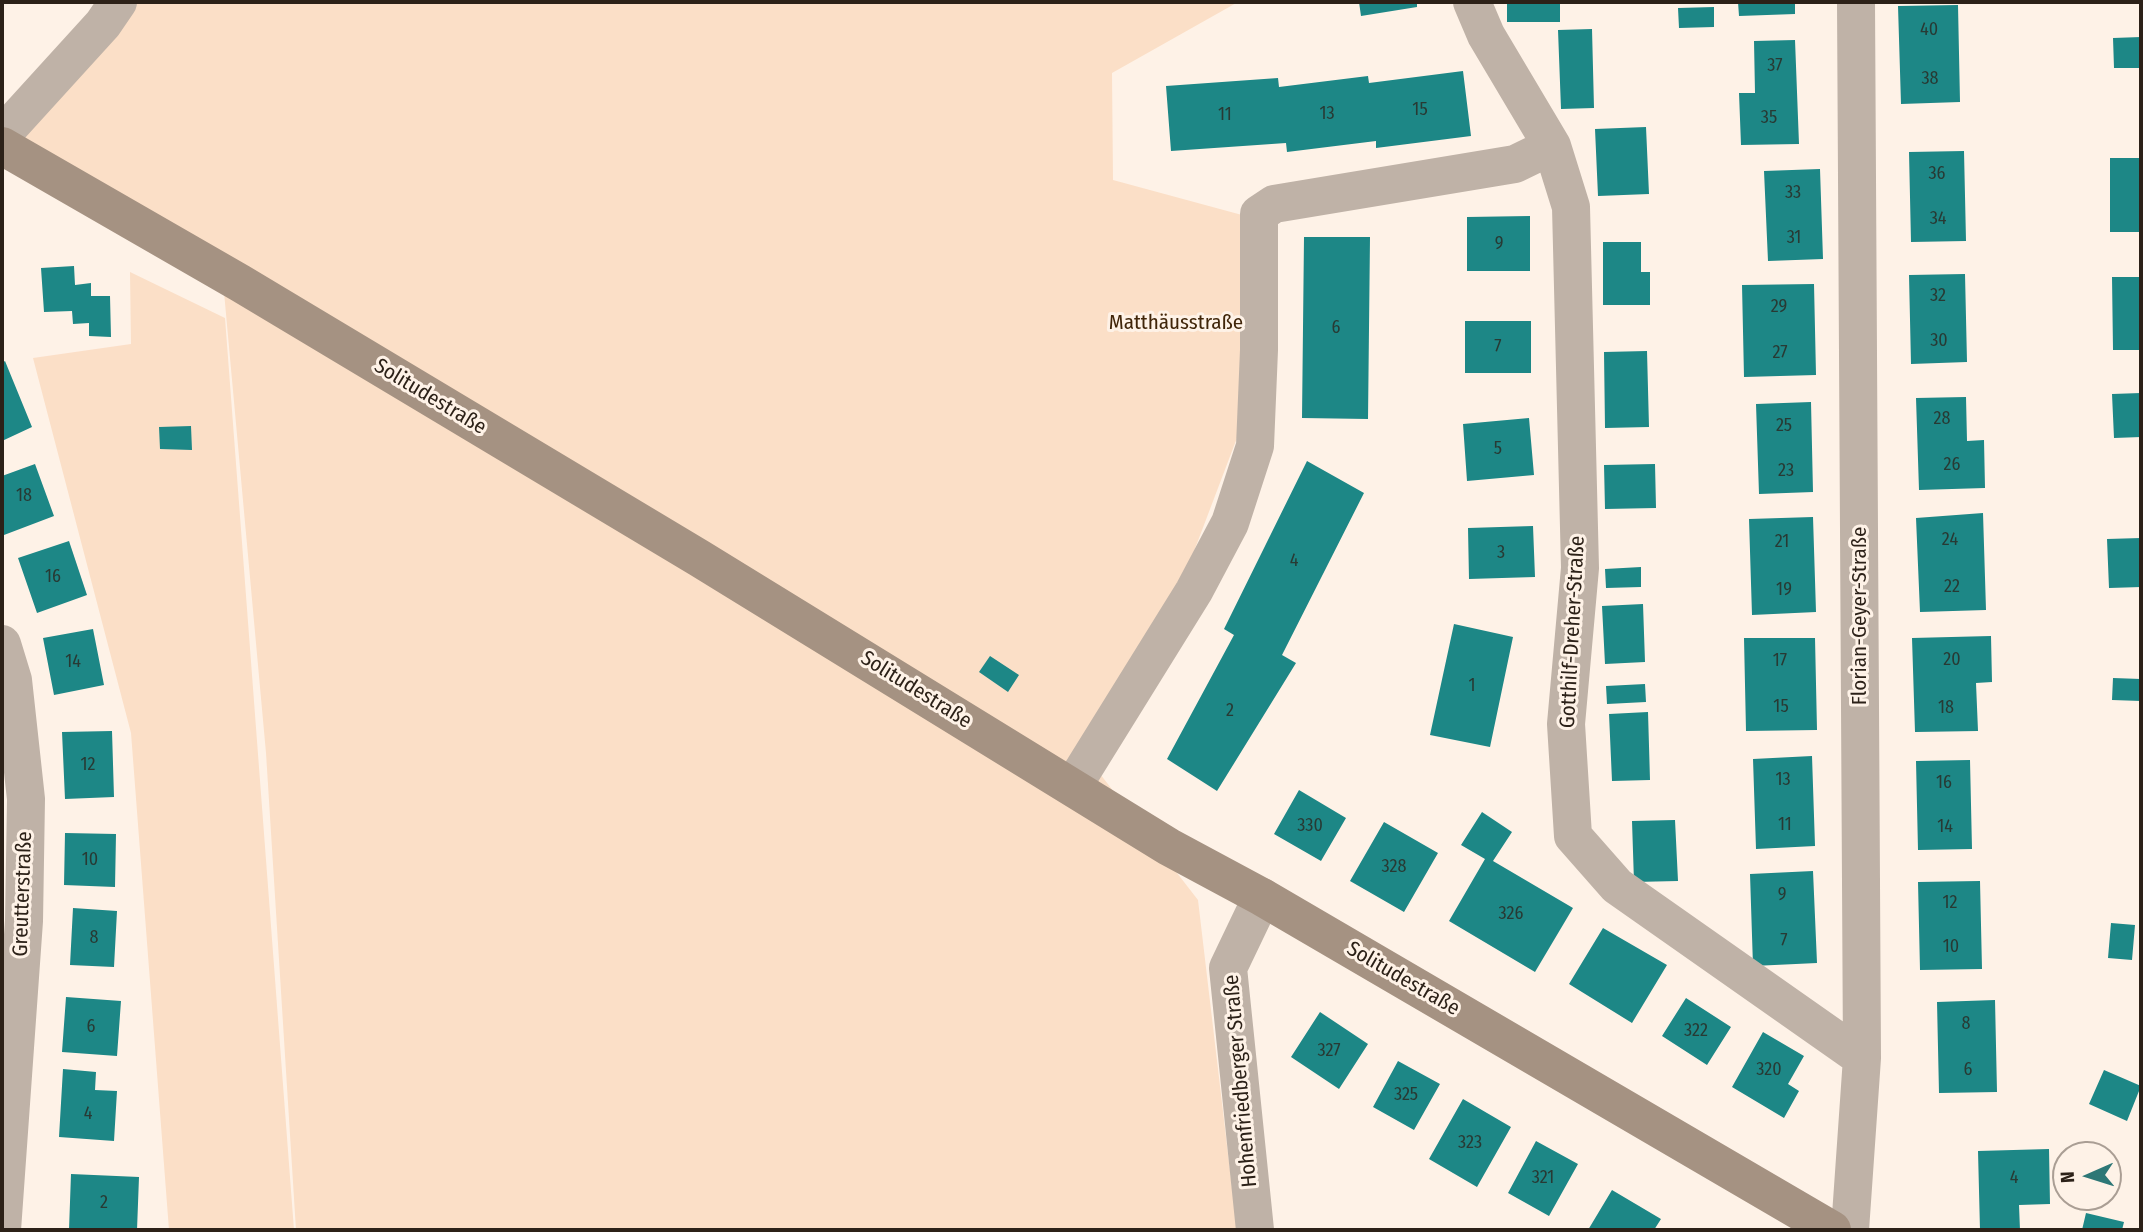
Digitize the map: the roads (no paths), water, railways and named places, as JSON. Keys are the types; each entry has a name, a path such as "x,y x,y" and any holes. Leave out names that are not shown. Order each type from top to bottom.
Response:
{"main road":[{"name":"Solitudestraße","path":"2,146 652,529 1169,847 1262,897 1832,1230"}],"street":[{"path":"2,135 103,24 118,2"},
{"name":"Gotthilf-Dreher-Straße","path":"1472,2 1486,35 1552,146 1571,206 1580,568 1566,724 1573,836 1617,886 1862,1058"},
{"name":"Florian-Geyer-Straße","path":"1850,1230 1862,1058 1856,2"},
{"path":"1073,786 1194,591 1230,523 1255,446 1259,350 1259,214 1274,204 1516,164 1552,146"},
{"name":"Greutterstraße","path":"2,644 13,680 26,799 24,921 2,1230"},
{"name":"Hohenfriedberger Straße","path":"1255,1230 1228,968 1262,897"}],"park label":[{"name":"Matthäusstraße","path":"1176,323"}]}
